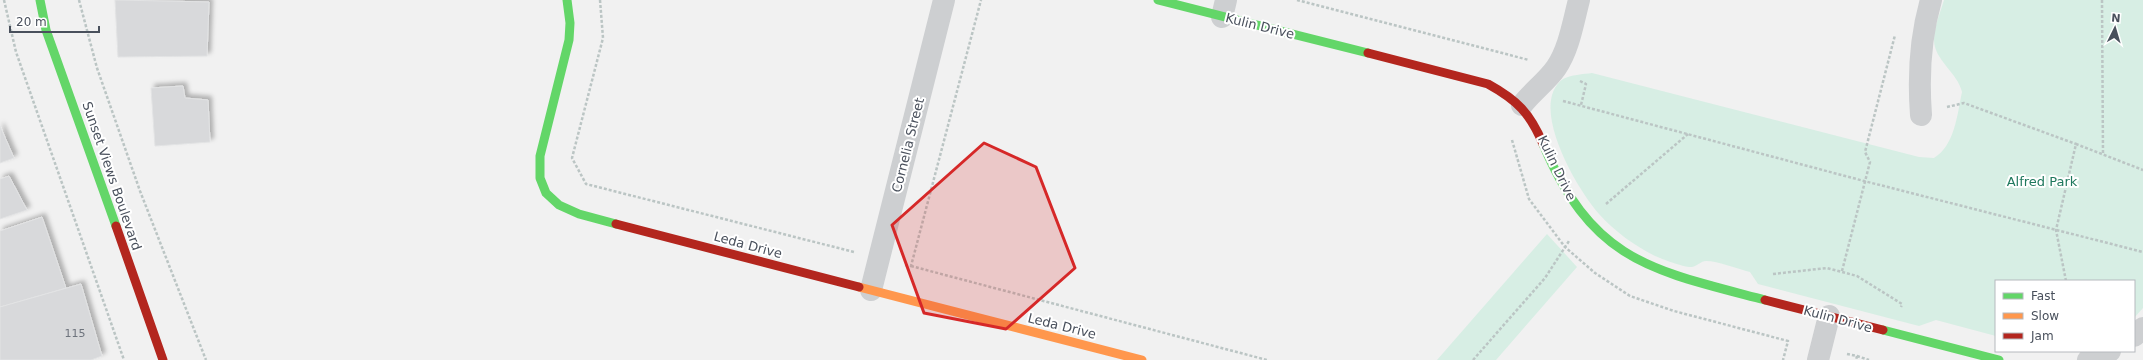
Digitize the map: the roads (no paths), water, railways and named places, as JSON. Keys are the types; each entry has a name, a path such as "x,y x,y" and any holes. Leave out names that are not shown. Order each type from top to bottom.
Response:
{"street":[{"name":"Sunset Views Boulevard","path":"40,0 49,36 163,360"},
{"name":"Leda Drive","path":"567,0 570,23 569,40 540,156 540,184 553,202 563,208 579,214 1142,360"},
{"name":"Cornelia Street","path":"871,290 944,0"},
{"name":"Kulin Drive","path":"1158,0 1224,8 1476,80 1527,98 1556,172 1576,208 1600,235 1618,250 1654,270 1680,278 1998,360"},
{"path":"1527,98 1555,69 1567,45 1579,0"},
{"path":"1921,115 1920,56 1923,32 1931,0"},
{"path":"1818,360 1829,316"},
{"path":"2135,335 2143,328"},
{"path":"2088,360 2108,352"}],"park label":[{"name":"Alfred Park","path":"2042,181"}]}
